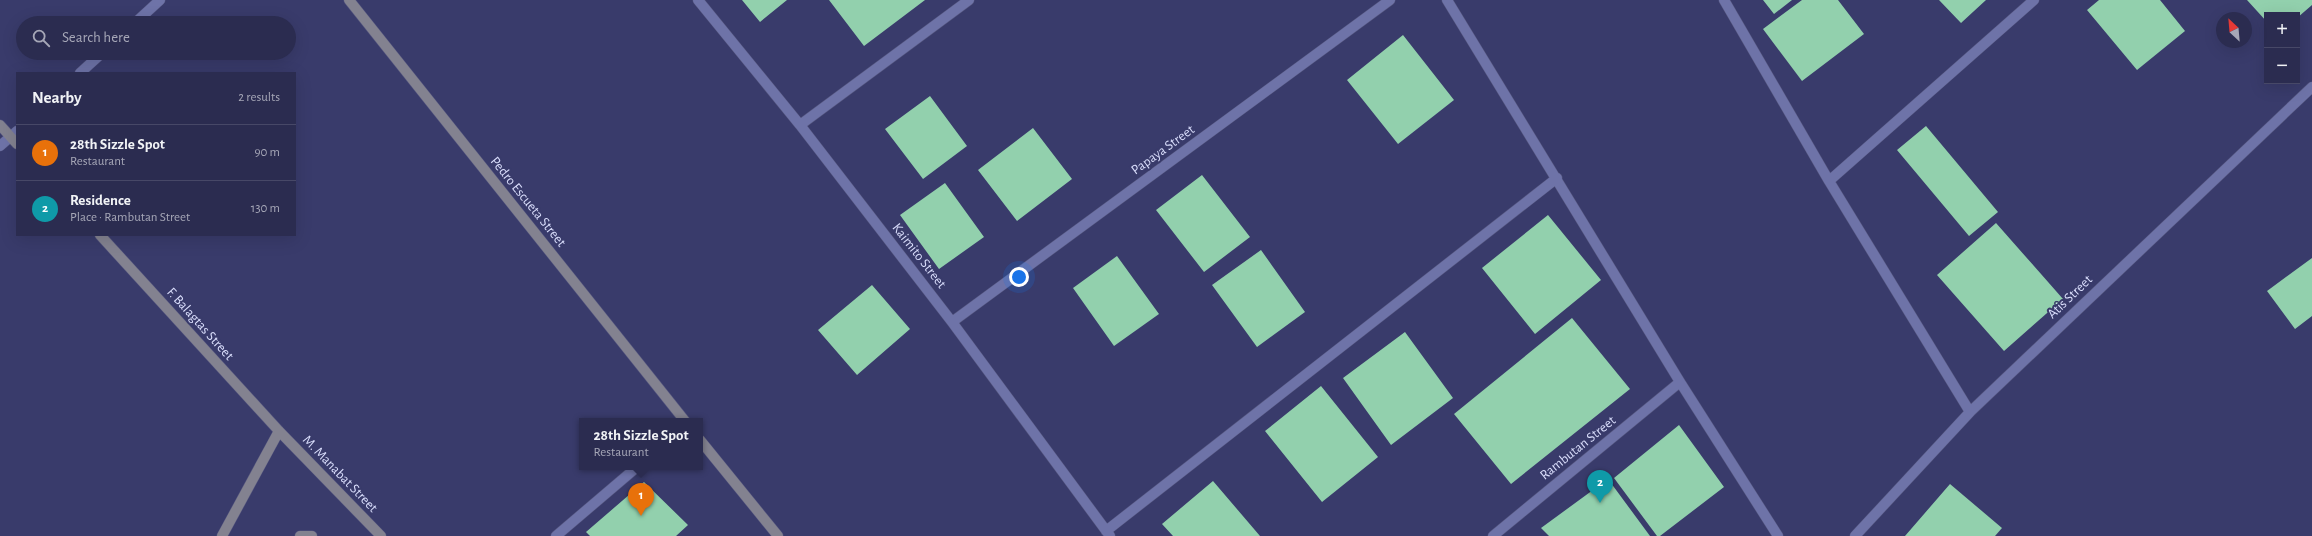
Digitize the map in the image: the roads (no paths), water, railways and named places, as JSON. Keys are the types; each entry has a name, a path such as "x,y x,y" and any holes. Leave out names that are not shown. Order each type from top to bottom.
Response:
{"street":[{"path":"142,16 160,0"},
{"name":"Pedro Escueta Street","path":"349,0 683,418"},
{"name":"Kaimito Street","path":"698,0 800,125 952,322 1108,533"},
{"path":"800,125 969,0"},
{"name":"Papaya Street","path":"952,322 1390,0"},
{"path":"1447,0 1557,178 1680,382 1778,536"},
{"path":"1724,0 1829,181 1970,412"},
{"path":"1829,181 2034,0"},
{"path":"81,72 94,60"},
{"name":"Atis Street","path":"1855,536 1970,412 2312,87"},
{"path":"0,125 15,137 0,146"},
{"path":"1108,533 1557,178"},
{"name":"F. Balagtas Street","path":"101,236 279,431"},
{"name":"Rambutan Street","path":"1492,536 1680,382"},
{"path":"222,536 279,431"},
{"name":"M. Manabat Street","path":"279,431 381,536"},
{"path":"703,444 778,536"},
{"path":"556,536 633,470"},
{"path":"300,536 312,536"}],"place":[{"name":"Residence","path":"1600,503"},
{"name":"28th Sizzle Spot","path":"641,516"}]}
